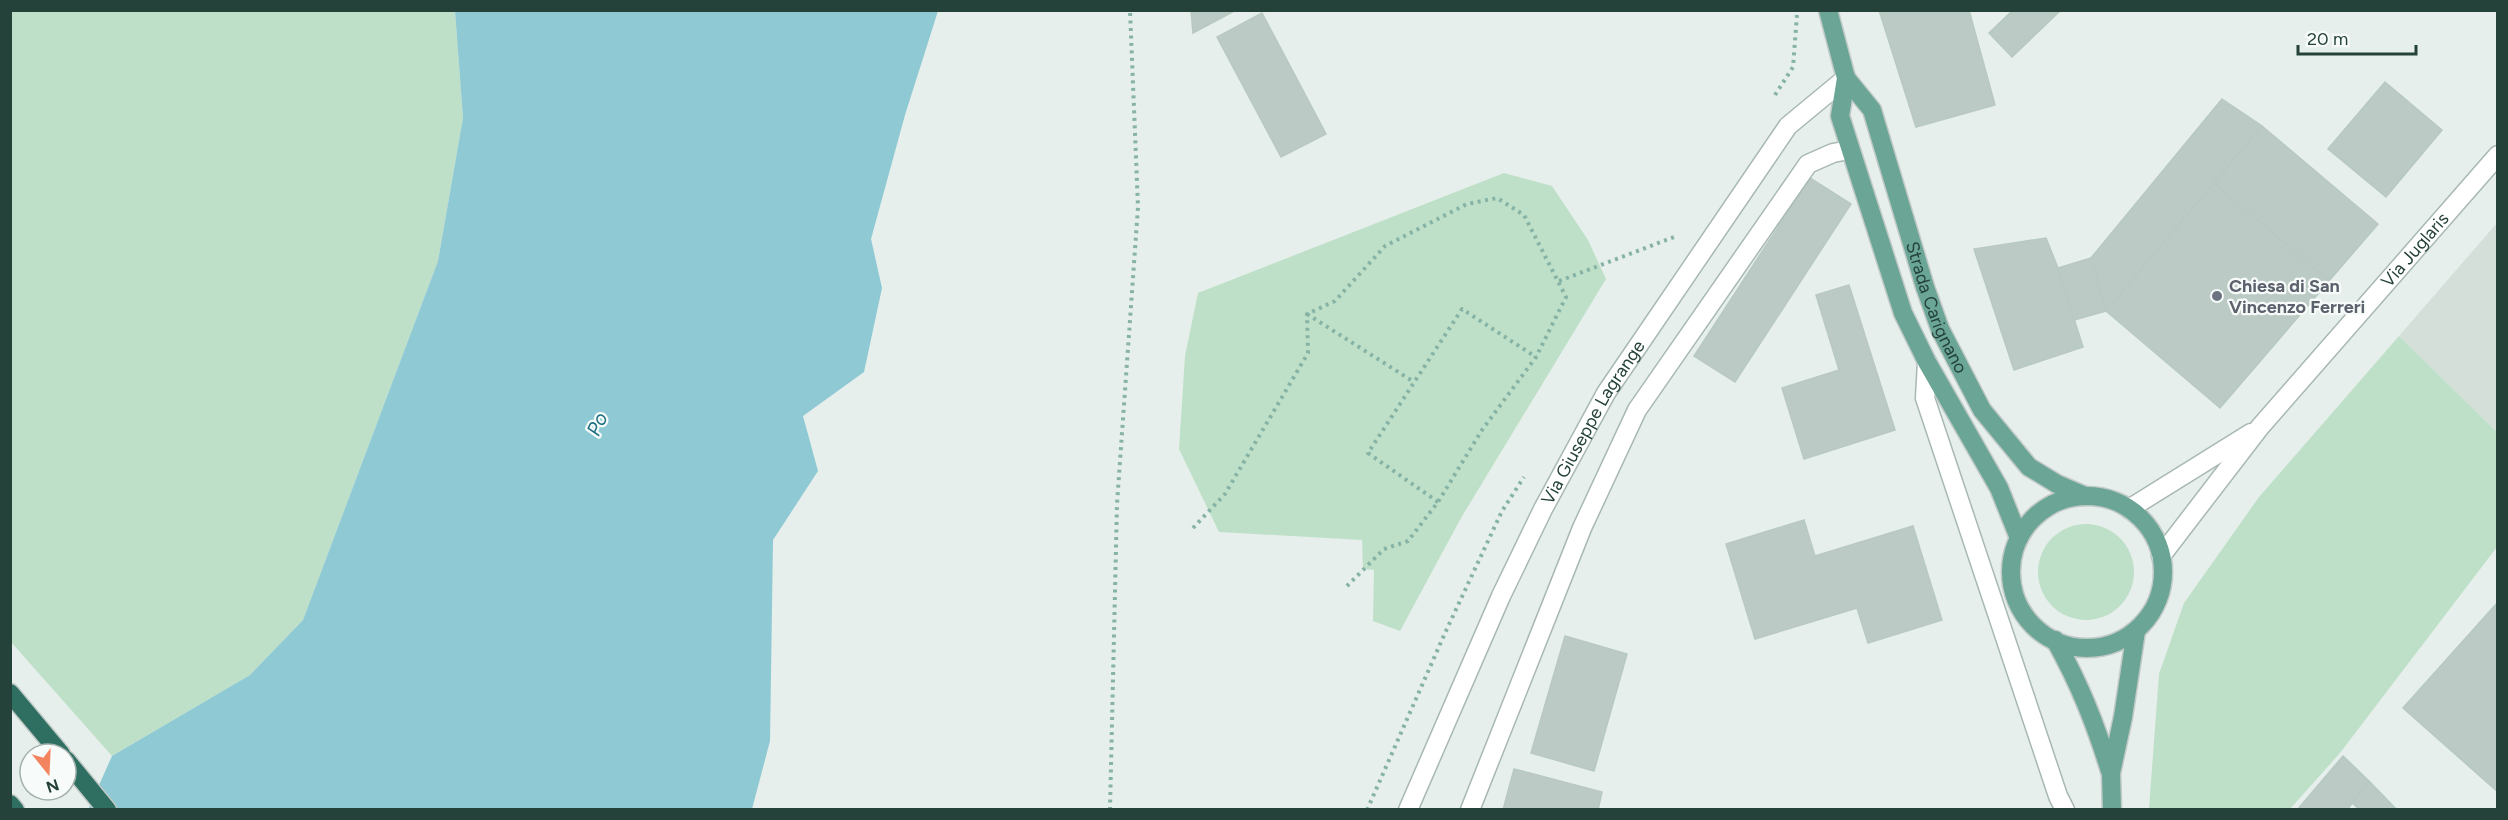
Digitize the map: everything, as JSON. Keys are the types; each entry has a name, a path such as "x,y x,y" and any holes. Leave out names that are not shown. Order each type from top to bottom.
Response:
{"highway":[{"path":"10,693 51,742"},
{"path":"78,775 107,810"},
{"path":"10,804 15,810"}],"main road":[{"name":"Strada Carignano","path":"1828,10 1846,78 1840,116 1903,313 1927,362 1999,488 2019,538"},
{"name":"Strada Carignano","path":"1846,78 1872,110 1924,287 1940,329 1977,401 2029,467 2057,484 2085,496"},
{"path":"2085,496 2108,499 2129,509 2144,522 2155,538 2161,556 2163,578 2157,600 2136,631 2123,640 2090,648 2067,645 2055,640 2028,621 2016,599 2011,575 2014,551 2019,538 2041,511 2062,500 2085,496"},
{"path":"2110,773 2123,717 2136,631"},
{"path":"2055,640 2092,714 2110,773 2112,810"}],"street":[{"name":"Via Giuseppe Lagrange","path":"1408,810 1501,596 1543,509 1606,393 1788,126 1846,78"},
{"name":"Via Giuseppe Lagrange","path":"1470,810 1582,528 1637,410 1808,164 1833,153 1849,150"},
{"name":"Via Juglaris","path":"2161,556 2260,427 2498,155"},
{"name":"Strada Carignano","path":"1927,362 1925,398 2058,796 2065,810"},
{"name":"Via Juglaris","path":"2129,509 2260,427"}],"path":[{"path":"1110,810 1117,504 1138,207 1130,10"},
{"path":"1793,67 1797,10"},
{"path":"1307,314 1335,301 1385,246 1467,204 1497,198 1524,215 1566,297 1536,357 1482,430 1438,502 1408,542 1384,549 1347,586"},
{"path":"1558,281 1680,235"},
{"path":"1438,502 1368,453 1461,309 1536,357"},
{"path":"1307,314 1414,382"},
{"path":"1193,528 1226,494 1308,353 1307,314"}],"shaded area":[{"path":"2497,223 2497,432 2399,336"}],"green space":[{"path":"10,11 455,11 463,118 438,261 303,620 250,675 112,756 11,642"},
{"path":"1504,173 1552,186 1588,240 1606,279 1461,518 1400,631 1373,621 1374,570 1363,569 1362,540 1219,532 1179,449 1185,356 1198,293"},
{"path":"2399,336 2497,432 2497,547 2340,753 2290,809 2149,809 2159,674 2184,603 2259,497"},
{"path":"2086,524 2104,528 2120,538 2130,554 2134,572 2130,590 2120,606 2104,616 2086,620 2068,616 2052,606 2042,590 2038,572 2042,554 2052,538 2068,528"}],"water":[{"name":"Po","path":"455,11 938,11 905,115 871,239 882,288 864,372 803,416 818,471 773,540 770,741 752,809 88,810 112,756 250,675 303,620 438,261 463,118"}],"building":[{"path":"1191,10 1236,10 1193,33"},
{"path":"1879,10 1969,10 1995,105 1916,127"},
{"path":"2013,10 2061,10 2012,57 1989,33"},
{"path":"1262,13 1326,134 1281,157 1217,37"},
{"path":"2385,82 2442,130 2386,197 2328,149"},
{"path":"2222,99 2262,126 2106,311 2091,258"},
{"path":"2262,126 2378,224 2329,281 2214,183"},
{"path":"1810,178 1851,204 1735,382 1694,356"},
{"name":"Chiesa di San Vincenzo Ferreri","path":"2214,183 2329,281 2220,408 2106,311"},
{"path":"2046,238 2083,347 2014,370 1974,249"},
{"path":"2091,258 2106,311 2074,320 2058,268"},
{"path":"1849,285 1895,430 1804,459 1782,388 1839,370 1816,295"},
{"path":"1804,520 1815,556 1913,526 1942,620 1868,643 1857,608 1755,639 1726,544"},
{"path":"2498,602 2498,792 2403,708"},
{"path":"1565,636 1627,654 1594,771 1531,753"},
{"path":"2343,756 2369,781 2347,810 2297,810"},
{"path":"1514,769 1602,792 1598,810 1503,810"},
{"path":"2369,781 2397,810 2360,810 2352,803"}],"place":[{"name":"Chiesa di San Vincenzo Ferreri","path":"2217,296"}]}
